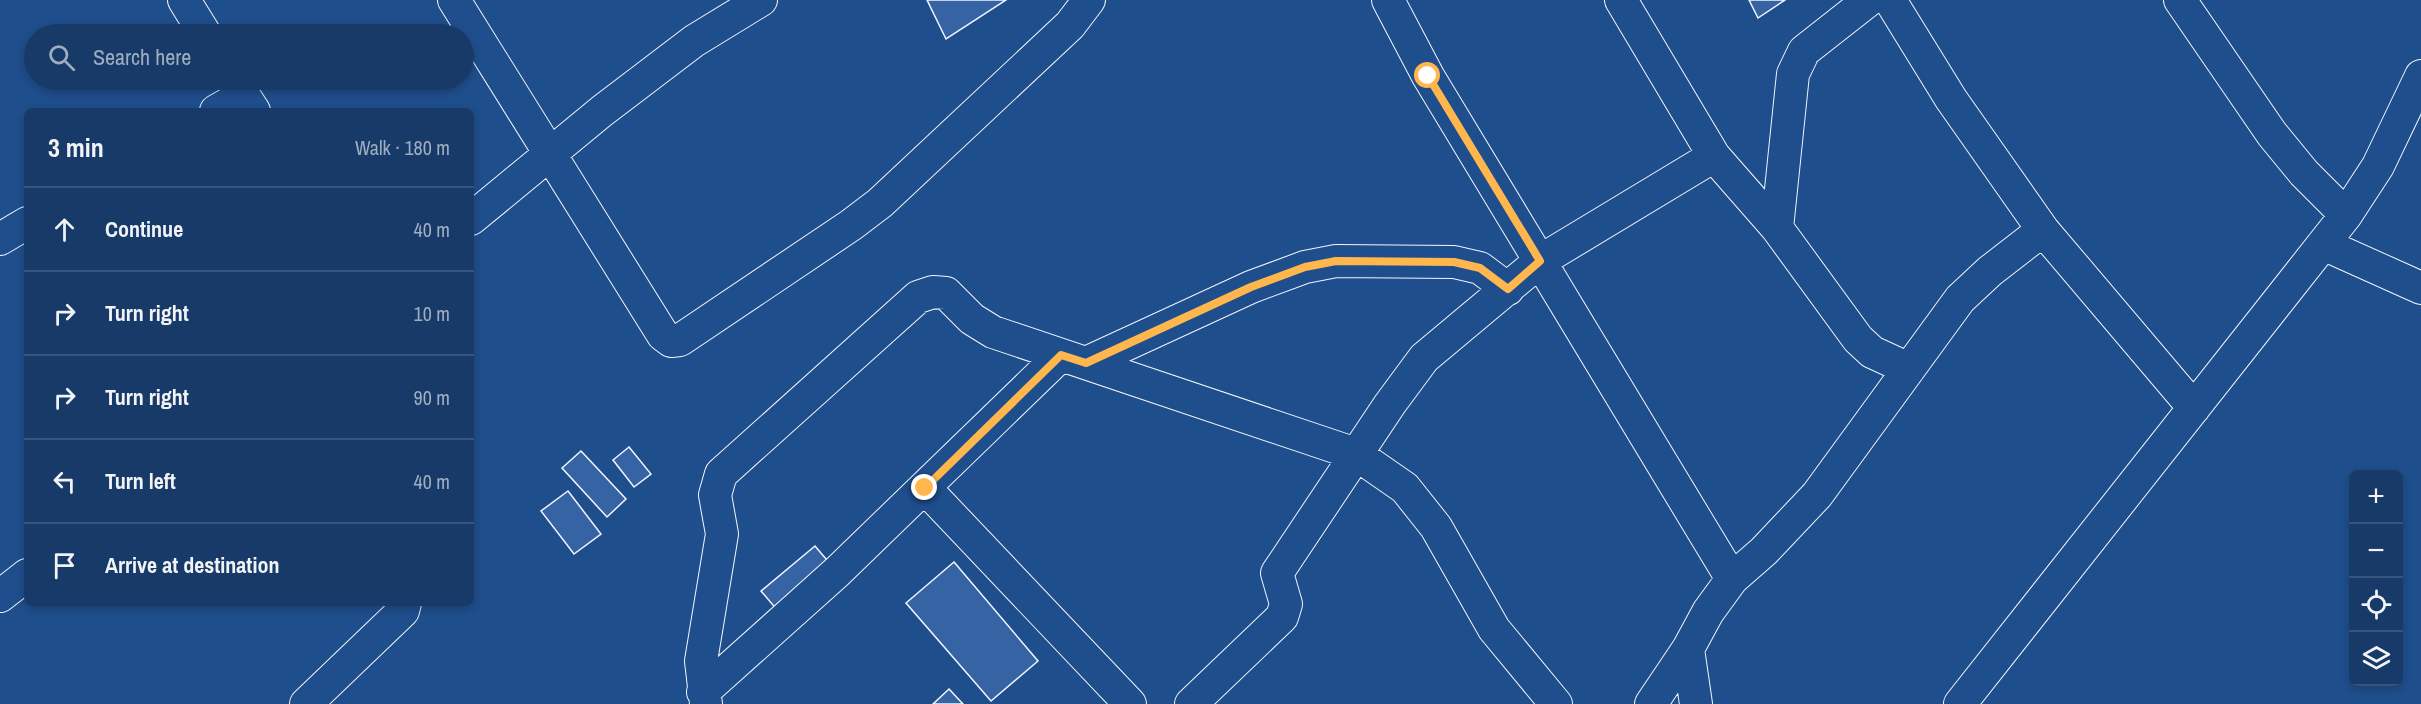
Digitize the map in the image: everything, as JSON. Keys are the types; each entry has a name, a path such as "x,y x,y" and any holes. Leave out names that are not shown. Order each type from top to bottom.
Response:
{"street":[{"path":"184,0 199,24"},
{"path":"454,0 469,24"},
{"path":"474,217 602,111 694,41 761,0"},
{"path":"474,33 663,335 670,341 680,340 880,203 1070,25 1089,0"},
{"path":"1388,0 1428,76 1732,579"},
{"path":"1621,0 1714,156 1777,228 1858,339 1872,352 1909,369"},
{"path":"1777,228 1793,74 1804,51 1869,0"},
{"path":"1890,0 1951,99 2043,230 2194,408"},
{"path":"2180,0 2272,134 2304,173 2346,215"},
{"path":"1960,704 2346,215 2378,166 2421,76"},
{"path":"221,108 244,95"},
{"path":"1191,704 1282,617 1286,604 1276,573 1424,358 1540,261 1714,156"},
{"path":"0,239 24,225"},
{"path":"1651,704 1688,649 1708,612 1732,579 1764,551 1817,495 1960,299 1990,271 2043,230"},
{"path":"2323,244 2421,288"},
{"path":"704,698 925,488 1073,359 1251,287 1305,267 1336,261 1454,262 1480,268 1508,289"},
{"path":"704,698 701,661 722,534 715,495 721,474 918,297 933,291 946,293 972,319 993,332 1356,454 1405,488 1436,526 1494,629 1556,704"},
{"path":"925,488 1130,704"},
{"path":"0,596 24,577"},
{"path":"306,704 403,611 404,606"},
{"path":"1688,649 1696,704"}],"building":[{"path":"927,0 1006,0 946,39"},
{"path":"1749,0 1785,0 1758,18"},
{"path":"629,447 651,474 634,487 613,460"},
{"path":"581,451 626,499 607,517 562,468"},
{"path":"568,491 601,534 574,554 541,511"},
{"path":"815,546 837,572 784,618 761,591"},
{"path":"954,562 1038,661 991,701 906,603"},
{"path":"949,689 963,704 933,704"}],"route":[{"path":"925,488 1061,355 1086,363 1251,287 1305,267 1336,261 1454,262 1480,268 1508,289 1540,261 1428,76"}]}
